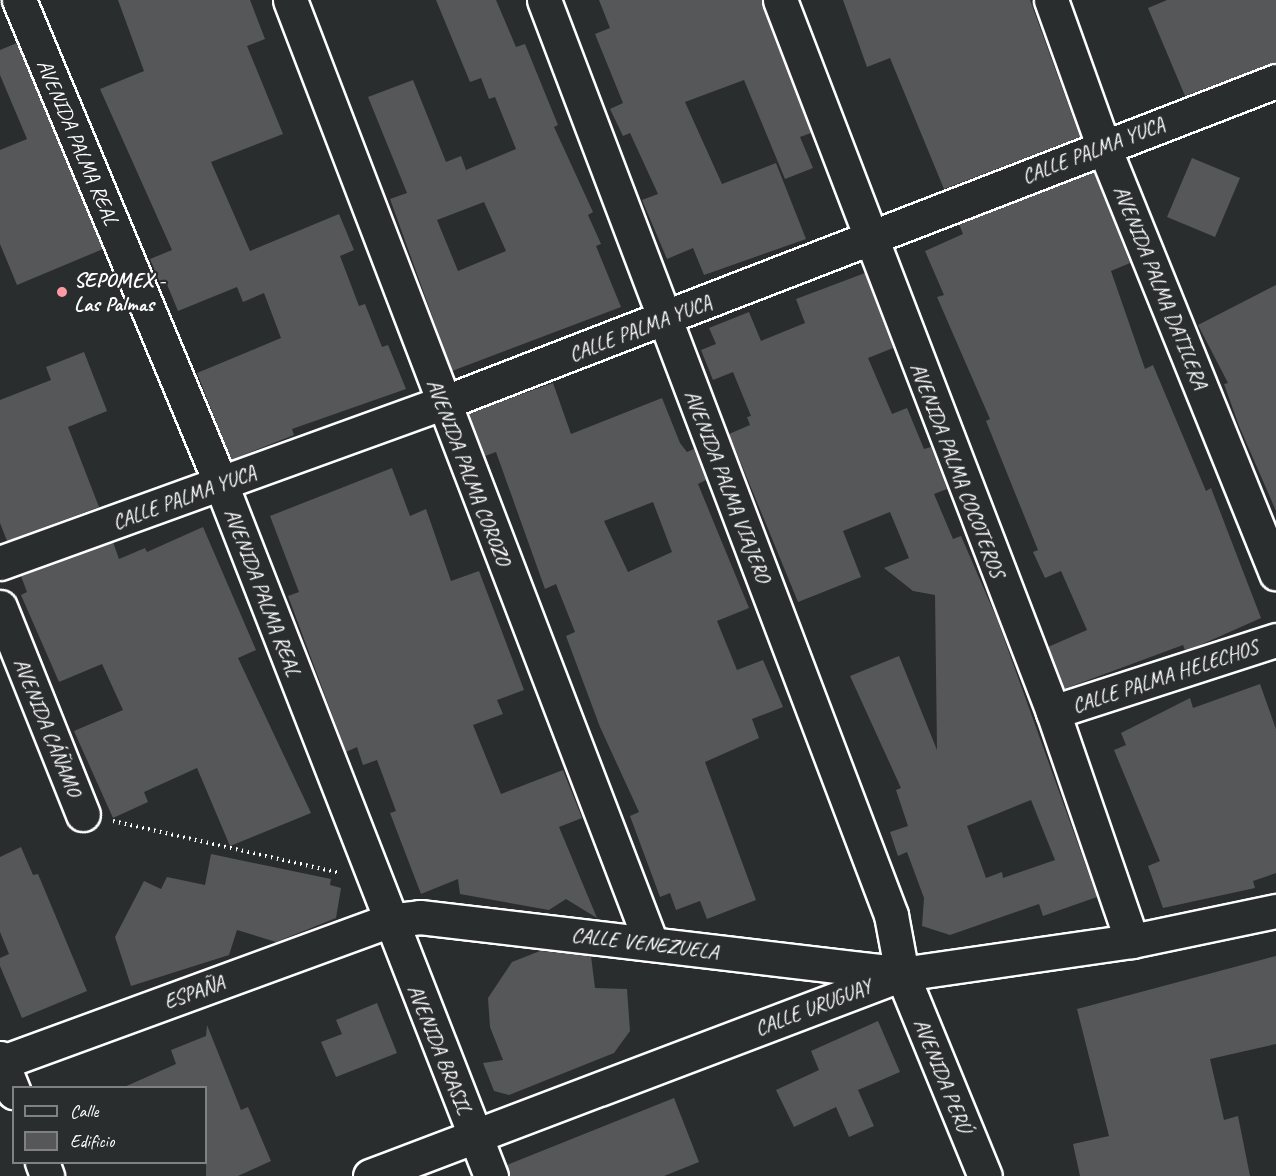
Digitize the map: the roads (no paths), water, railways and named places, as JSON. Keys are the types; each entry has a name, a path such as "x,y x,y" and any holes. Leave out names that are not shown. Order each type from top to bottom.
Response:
{"street":[{"name":"AVENIDA PALMA COROZO","path":"290,0 651,944"},
{"name":"AVENIDA PALMA VIAJERO","path":"544,0 891,915 902,974"},
{"name":"AVENIDA PALMA COCOTEROS","path":"780,0 869,241 1053,712 1132,941"},
{"name":"AVENIDA PALMA DATILERA","path":"1051,0 1103,145 1276,573"},
{"name":"AVENIDA PALMA REAL","path":"17,4 221,484 388,921"},
{"name":"CALLE PALMA YUCA","path":"0,563 443,404 869,241 1103,145 1276,81"},
{"name":"AVENIDA CÁÑAMO","path":"0,607 83,814"},
{"name":"CALLE PALMA HELECHOS","path":"1053,712 1276,640"},
{"name":"CALLE URUGUAY","path":"370,1176 902,974 1132,941 1276,911"},
{"name":"CALLE VENEZUELA","path":"388,921 420,917 902,974"},
{"name":"ESPAÑA","path":"4,1069 388,921"},
{"name":"AVENIDA BRASIL","path":"388,921 491,1176"},
{"name":"AVENIDA PERÚ","path":"902,974 985,1176"}],"place":[{"name":"SEPOMEX - Las Palmas","path":"62,292"}]}
